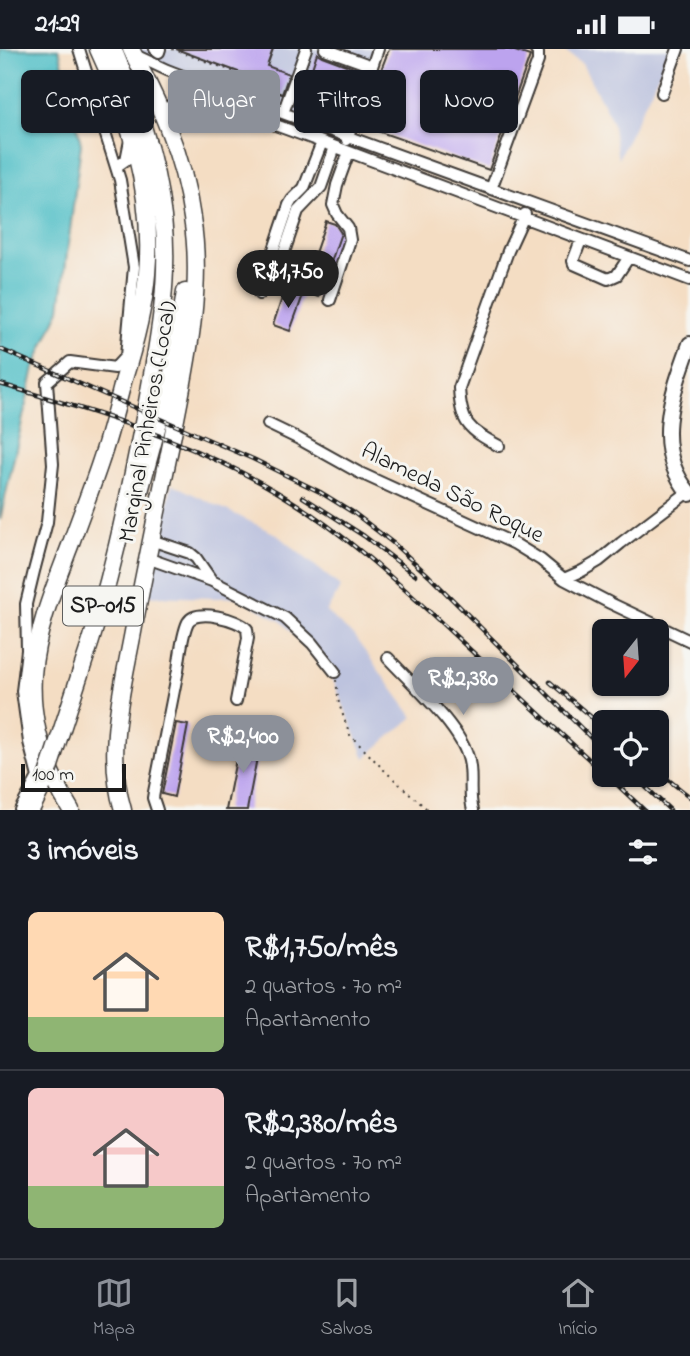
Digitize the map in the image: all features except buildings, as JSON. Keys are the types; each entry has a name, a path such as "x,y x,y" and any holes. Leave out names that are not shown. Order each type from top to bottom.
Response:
{"highway":[{"path":"71,810 54,780 35,718 35,653 57,581 100,462 141,319 149,247 144,187 131,134 98,49"},
{"name":"SP-015","path":"31,810 45,781 99,621 120,539 159,335 165,249 158,182 142,120 113,49"},
{"name":"Marginal Pinheiros (Local)","path":"123,810 115,776 117,723 186,371 195,283 192,218 175,146 132,52"},
{"path":"120,539 129,524 138,496 172,373 186,276 183,179"}],"main road":[{"path":"689,493 678,479 672,464 668,428 675,386 690,344"}],"street":[{"path":"20,810 38,777 29,742 22,691 27,650 26,604 47,522 53,464 47,382 70,362 115,368 126,356 134,267 120,180 79,49"},
{"path":"283,113 306,49"},
{"path":"325,49 372,65"},
{"path":"281,261 294,220 302,205 320,187 348,137 377,49"},
{"path":"376,70 384,49"},
{"path":"491,189 538,61 535,49"},
{"path":"662,93 678,49"},
{"path":"132,52 168,70"},
{"path":"162,114 168,107"},
{"path":"280,112 690,261"},
{"path":"280,127 690,280"},
{"path":"116,167 126,160 131,134"},
{"path":"259,294 289,205 304,188 322,142"},
{"path":"330,300 350,240 348,228 333,205 342,149"},
{"path":"390,167 395,154"},
{"path":"120,180 144,187"},
{"path":"499,446 475,433 465,420 460,408 459,387 508,251 529,203"},
{"path":"599,246 606,231"},
{"path":"581,240 574,264 608,279 618,275 629,257"},
{"name":"Alameda São Roque","path":"268,424 358,472 515,544 564,579 690,641"},
{"path":"564,579 600,561 689,493"},
{"path":"151,540 190,553 212,581"},
{"path":"148,558 212,581 285,618 312,643 335,672"},
{"path":"157,810 153,798 186,627 196,615 229,619 239,622 247,629 247,644 236,701"},
{"path":"388,658 447,722 466,750 470,762 473,810"}],"path":[{"path":"172,49 230,70"},
{"path":"335,672 340,704 350,736 428,810"}],"shaded area":[{"path":"130,49 379,49 372,70 294,70 294,118 280,113 280,70 168,71 135,59"},
{"path":"561,49 671,49 618,159 612,121 582,64"},
{"path":"335,133 350,133 348,138"},
{"path":"172,484 276,534 341,587 326,612 353,635 413,717 365,758 331,675 282,622 238,597 147,596"}],"water":[{"path":"0,49 59,49 64,70 21,70 21,133 78,133 81,144 60,309 34,368 0,520"}],"railway":[{"path":"0,349 253,459 320,492 354,513 393,543 429,576 592,739"},
{"path":"0,384 107,417 177,443 244,474 300,506 387,573 592,762"},
{"path":"303,497 364,536 415,575"},
{"path":"550,682 592,718"},
{"path":"669,780 690,797"},
{"path":"620,787 644,810"},
{"path":"646,787 670,810"}]}
